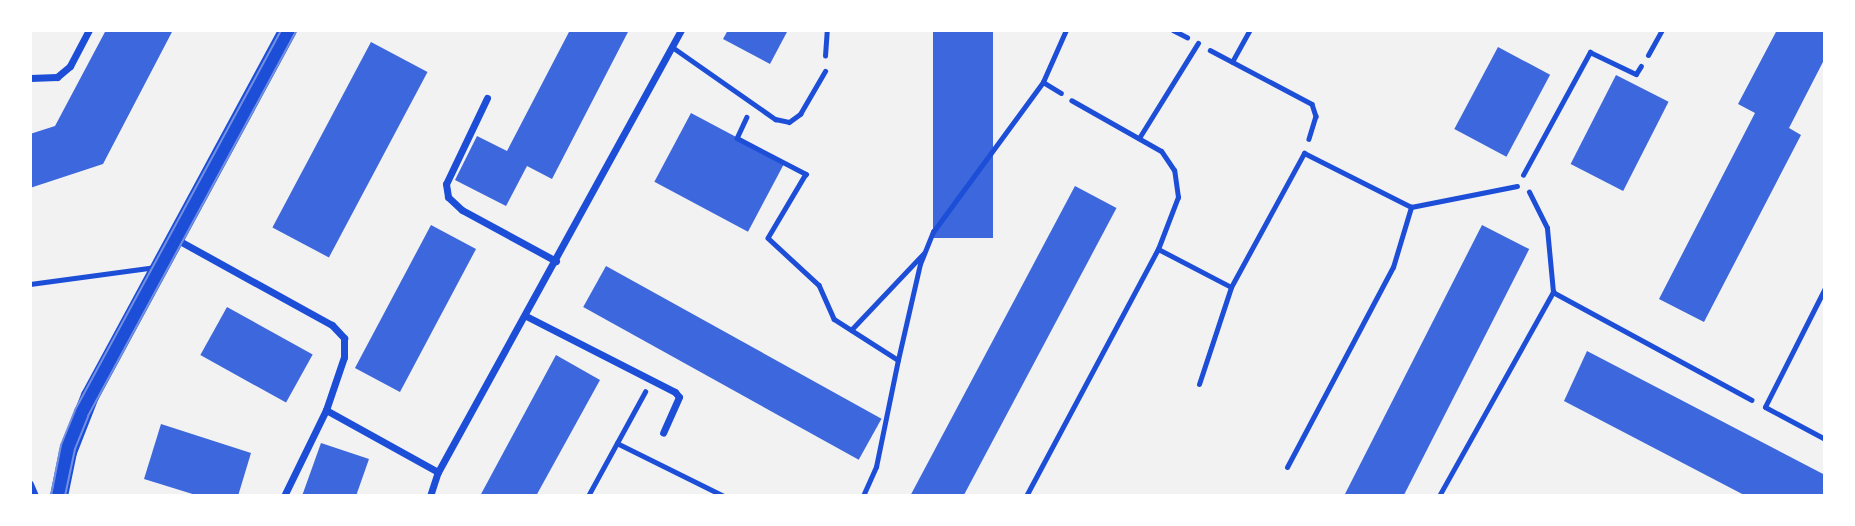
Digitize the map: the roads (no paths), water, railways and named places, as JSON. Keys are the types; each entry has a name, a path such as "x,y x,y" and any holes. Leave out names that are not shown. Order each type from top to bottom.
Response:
{"main road":[{"path":"59,496 68,452 90,396 288,30"}],"street":[{"path":"30,78 57,77 70,66 89,30"},
{"path":"430,496 438,472 681,30"},
{"path":"487,98 446,184 448,197 462,210 556,261"},
{"path":"174,239 332,325 344,338 344,357 326,410 284,496"},
{"path":"526,316 652,379 679,397 663,433"},
{"path":"326,410 438,472"},
{"path":"30,484 34,496"}],"lane":[{"path":"1648,55 1662,30"},
{"path":"1139,138 1198,43"},
{"path":"672,47 775,118 789,122 800,114 825,71"},
{"path":"1026,496 1158,249 1178,197 1174,170 1161,151 1072,100"},
{"path":"1199,383 1231,287 1304,153 1411,207 1517,186"},
{"path":"1286,467 1393,267 1411,207"},
{"path":"1158,249 1231,287"},
{"path":"30,284 159,267"},
{"path":"1825,288 1765,407 1825,439"}],"tram line":[{"path":"51,496 61,445 75,410 281,30"},
{"path":"65,496 75,449 88,416 297,30"}]}
